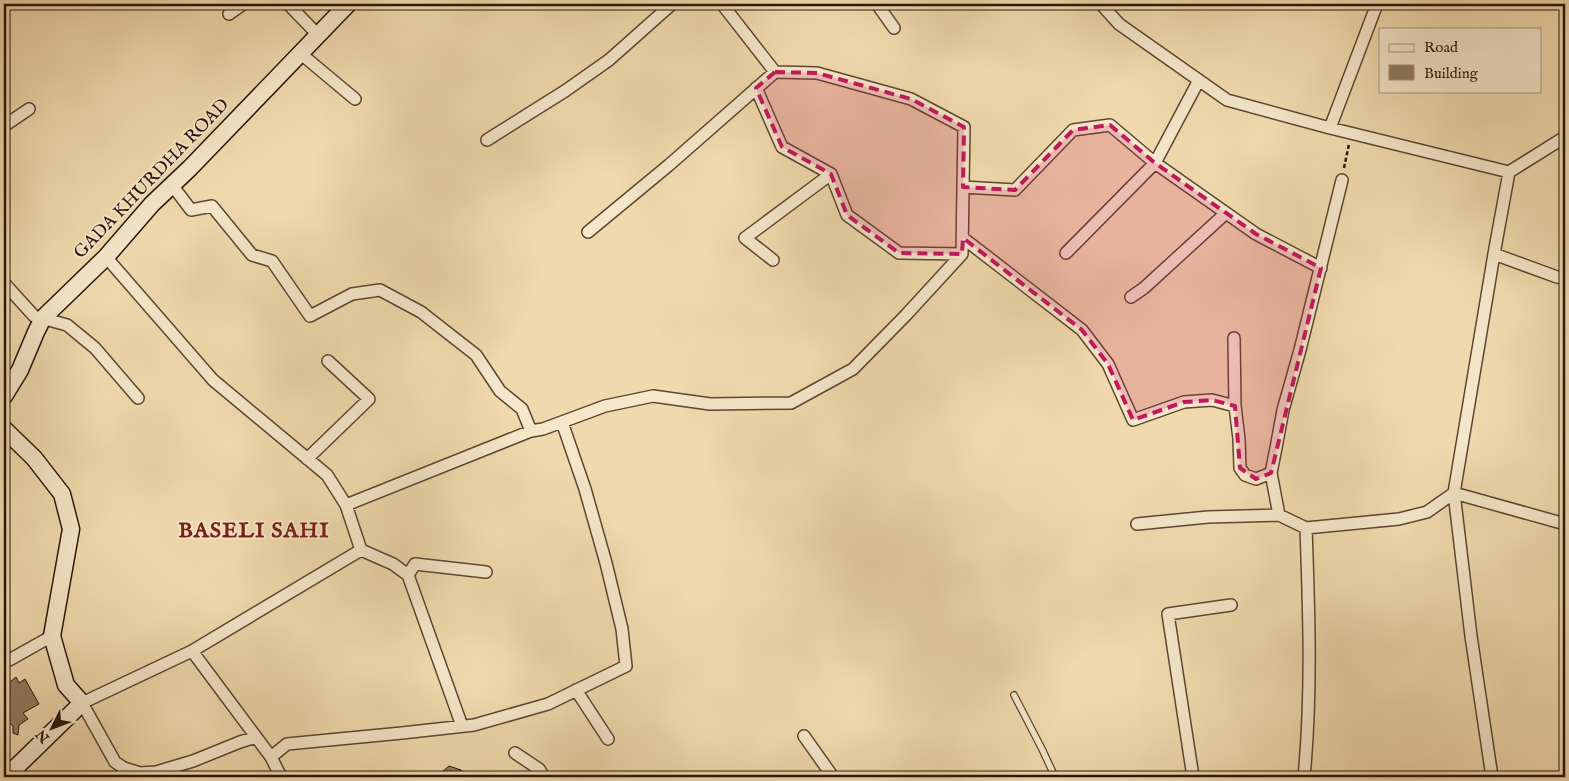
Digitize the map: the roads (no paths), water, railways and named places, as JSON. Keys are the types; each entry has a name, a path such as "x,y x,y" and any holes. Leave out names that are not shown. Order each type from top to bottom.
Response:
{"main road":[{"name":"GADA KHURDHA ROAD","path":"4,396 20,370 43,318 106,257 152,204 196,162 348,4"},
{"path":"4,429 34,458 62,494 71,528 52,636 66,685 82,703 6,777"}],"street":[{"path":"229,14 243,4"},
{"path":"288,4 318,35"},
{"path":"487,140 566,91 609,60 672,4"},
{"path":"722,4 775,72"},
{"path":"877,4 894,28"},
{"path":"1101,4 1119,24 1227,100 1330,128 1509,172 1565,137"},
{"path":"1330,128 1377,4"},
{"path":"300,53 355,99"},
{"path":"346,505 531,431 543,429 605,406 653,396 710,404 790,403 853,369 962,254 964,127 911,99 817,73 775,72 588,232"},
{"path":"1066,253 1155,163 1199,80"},
{"path":"756,88 782,146 831,174 847,215 899,253 962,254"},
{"path":"4,126 30,109"},
{"path":"963,187 1015,190 1073,130 1110,125 1155,163 1256,234 1320,268"},
{"path":"1492,777 1470,636 1454,494 1509,172"},
{"path":"773,260 746,238 831,174"},
{"path":"1279,514 1271,473 1283,410 1300,350 1342,180"},
{"path":"172,185 191,210 212,206 252,255 272,261 310,316 352,294 380,290 421,312 476,355 500,390 522,409 531,431"},
{"path":"1131,298 1226,213"},
{"path":"962,238 1082,330 1108,364 1133,420 1184,402 1212,400 1235,406"},
{"path":"1494,254 1557,277 1565,278"},
{"path":"106,257 213,380 327,475 346,505 361,550 394,564 408,575 462,726"},
{"path":"4,283 34,316 68,325 95,348 138,398"},
{"path":"1234,338 1235,406 1240,468 1245,475 1256,479 1271,473"},
{"path":"308,459 368,399 328,361"},
{"path":"271,757 287,744 402,734 474,725 548,704 626,666 622,629 606,563 585,489 562,422"},
{"path":"1137,524 1208,517 1279,514 1306,528 1398,519 1427,512 1454,494 1565,524"},
{"path":"1304,777 1309,689 1306,528"},
{"path":"256,737 193,761 156,772 140,773 124,768 116,762 82,703 192,651 361,550"},
{"path":"408,575 415,564 486,572"},
{"path":"1193,777 1168,614 1231,605"},
{"path":"4,663 52,636"},
{"path":"192,651 271,757 281,777"},
{"path":"576,690 608,739"},
{"path":"804,736 833,777"},
{"path":"515,753 539,769 544,777"}],"lane":[{"path":"1014,695 1055,777"}],"district":[{"name":"BASELI SAHI","path":"254,531"}]}
